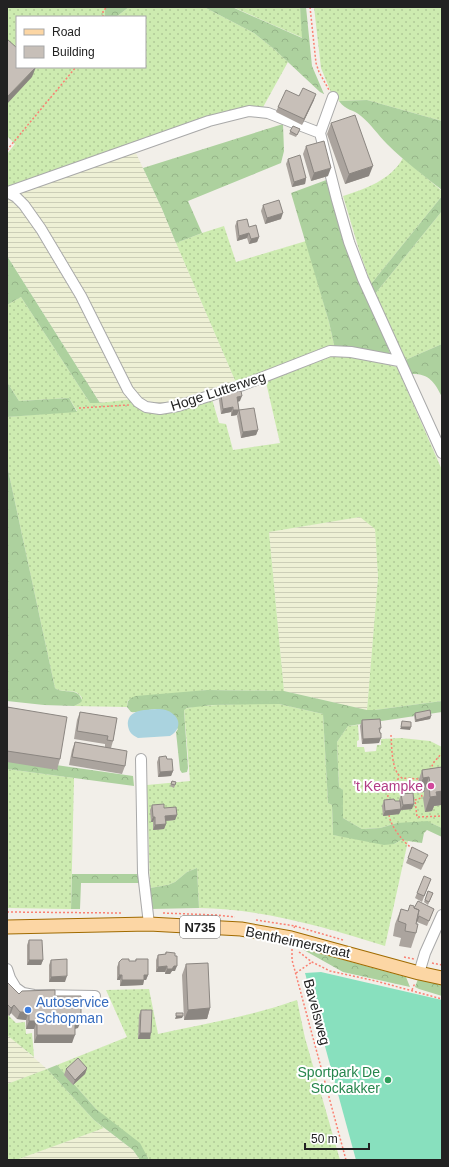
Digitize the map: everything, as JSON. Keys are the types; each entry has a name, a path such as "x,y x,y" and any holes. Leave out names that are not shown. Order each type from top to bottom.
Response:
{"main road":[{"name":"Bentheimerstraat","path":"7,927 149,924 241,930 286,937 322,945 419,973 442,978"}],"street":[{"path":"333,97 320,133 349,242 363,279 442,453"},
{"path":"8,192 209,121 249,111 268,113 320,133"},
{"path":"8,192 24,205 41,229 81,296 128,390 133,397 143,405"},
{"name":"Hoge Lutterweg","path":"143,405 160,409 178,406 243,385 330,351 351,352 400,361"},
{"path":"141,759 143,873 149,924"},
{"path":"419,973 424,953 442,915"},
{"path":"7,969 16,988 23,993 34,995 95,996"}],"path":[{"path":"103,16 103,11 107,7"},
{"path":"310,7 316,63 322,80 333,97"},
{"path":"7,150 75,68"},
{"path":"79,408 143,405"},
{"path":"391,735 392,753 396,769 400,777"},
{"path":"430,771 434,762 442,754"},
{"path":"400,777 421,779 421,785"},
{"path":"387,803 388,796 393,785 400,777"},
{"path":"422,791 422,797 415,800 417,817 442,816"},
{"path":"388,811 390,819 397,831 416,851"},
{"path":"7,912 29,912"},
{"name":"Bentheimerstraat","path":"292,948 312,962 330,971 383,983 442,999"},
{"name":"Bavelsweg","path":"292,948 292,960 346,1160"},
{"path":"296,973 312,962"}],"green space":[{"path":"7,7 105,7 105,16 16,16 16,68 146,68 146,16 117,16 129,7 204,7 254,33 288,62 262,109 7,187 7,154 15,144 7,136"},
{"path":"105,7 129,7 117,16 105,16"},
{"path":"204,7 232,7 302,38 300,7 306,7 312,66 324,94 254,33"},
{"path":"232,7 300,7 303,38 235,8"},
{"path":"314,7 442,7 442,121 367,100 339,101 331,92 321,68"},
{"path":"367,100 442,121 442,190 393,150 368,122 355,112 344,107 339,101"},
{"path":"283,124 284,151 281,163 188,201 202,233 176,243 143,168"},
{"path":"135,151 162,209 237,385 169,403 156,403 145,400 137,394 130,385 18,193"},
{"path":"403,158 442,191 442,196 371,284 343,196 368,187 385,178 398,166"},
{"path":"329,179 364,287 392,358 335,349 329,322 291,193"},
{"path":"442,196 442,211 375,294 371,284"},
{"path":"7,197 11,198 29,218 60,266 132,399 100,403 7,256"},
{"path":"442,211 442,344 403,361 375,294"},
{"path":"224,226 236,262 306,241 329,322 335,349 237,385 176,243"},
{"path":"7,256 100,403 90,403 21,297 7,305"},
{"path":"21,297 90,403 132,399 144,409 212,399 219,423 226,424 233,450 280,443 265,378 332,356 351,357 397,367 442,470 442,701 367,710 378,577 375,529 360,517 269,532 284,691 207,690 128,700 127,707 74,706 80,703 82,698 79,694 73,691 62,691 55,688 7,465 7,417 77,411 69,398 19,401 7,382 7,305"},
{"path":"442,344 442,397 430,379 421,375 409,374 403,361"},
{"path":"7,382 19,401 69,398 77,412 7,417"},
{"path":"7,465 55,688 78,694 82,701 74,706 44,705 7,701"},
{"path":"360,517 375,528 378,577 367,710 284,691 269,532"},
{"path":"207,690 284,691 367,710 442,701 442,712 348,726 337,742 339,787 343,790 343,818 362,829 380,828 397,823 428,821 442,828 442,837 427,830 424,833 422,843 401,840 394,844 384,845 333,835 332,805 328,803 323,714 279,704 212,705 187,708 184,710 188,768 187,772 182,773 180,770 176,732 178,729 157,709 131,712 127,707 128,701 136,696"},
{"path":"279,704 323,714 328,803 332,805 333,835 394,844 401,840 408,841 385,946 339,932 270,915 223,909 199,908 197,868 187,872 175,882 168,885 150,888 147,785 190,781 184,709 197,706"},
{"path":"358,725 359,740 357,741 357,747 364,747 365,752 376,751 377,745 381,745 381,739 401,738 430,741 442,747 442,828 431,823 397,823 380,828 362,829 343,818 343,790 339,787 337,742 348,726"},
{"path":"7,758 133,776 134,786 7,769"},
{"path":"7,769 74,778 71,909 7,908"},
{"path":"197,868 199,908 151,909 150,888 168,885 175,882 187,872"},
{"path":"72,874 139,874 139,883 81,883 80,909 71,909"},
{"path":"302,949 406,977 410,987 343,972"},
{"name":"Sportpark De Stockakker","path":"321,972 442,1000 442,1160 356,1160 305,973"},
{"path":"418,979 442,985 442,996 415,987"},
{"path":"149,989 158,1034 245,1015 297,1000 305,1038 340,1160 149,1160 147,1156 96,1109 57,1065 127,1037 106,990"},
{"path":"7,1014 16,1023 25,1022 26,1034 32,1033 34,1057 7,1035"},
{"path":"7,1035 15,1041 47,1069 7,1084"},
{"path":"57,1065 96,1109 140,1143 149,1160 140,1160 133,1150 94,1120 47,1069"},
{"path":"47,1069 94,1120 104,1128 16,1160 7,1160 7,1084"},
{"path":"104,1128 133,1150 140,1160 16,1160"}],"water":[{"path":"157,709 168,711 176,717 178,720 178,726 176,731 170,736 138,738 134,736 129,730 128,726 130,716 133,713 142,710"}],"building":[{"path":"7,39 16,47 16,68 35,68 7,97"},
{"path":"303,88 316,94 304,119 278,107 286,90 299,96"},
{"path":"355,115 373,166 349,174 331,123"},
{"path":"293,126 300,129 297,135 290,131"},
{"path":"324,141 331,168 314,173 306,146"},
{"path":"300,155 306,178 294,182 288,159"},
{"path":"279,200 283,213 267,218 263,205"},
{"path":"247,219 249,227 256,225 259,237 251,239 249,233 239,236 237,221"},
{"path":"241,391 242,396 237,397 239,410 233,410 233,407 223,409 221,395"},
{"path":"254,408 258,430 243,432 239,410"},
{"path":"7,707 67,717 60,759 7,751"},
{"path":"430,710 431,716 416,720 415,713"},
{"path":"80,712 117,718 113,741 107,740 108,736 77,731"},
{"path":"380,719 381,728 379,728 381,738 363,739 362,720"},
{"path":"402,721 411,722 411,727 401,727"},
{"path":"75,742 127,751 125,766 72,757"},
{"path":"166,756 167,759 172,759 173,771 160,772 159,757"},
{"path":"442,767 442,791 436,792 437,796 430,797 429,777 423,778 422,770"},
{"path":"172,781 176,782 175,785 171,784"},
{"path":"413,793 414,804 403,805 401,794"},
{"path":"394,799 395,801 400,801 401,809 385,811 384,800"},
{"path":"164,804 164,808 176,807 177,815 165,816 166,824 155,825 152,805"},
{"path":"412,847 428,855 423,864 408,858"},
{"path":"424,876 431,879 424,896 417,893"},
{"path":"428,891 433,893 429,902 425,900"},
{"path":"418,901 434,909 429,921 419,916 417,921 419,910 414,908"},
{"path":"410,905 419,910 416,933 405,931 406,924 398,921 401,909 408,911"},
{"path":"29,940 42,940 43,960 29,960"},
{"path":"166,952 175,953 175,956 177,956 177,966 174,966 172,969 167,969 167,966 158,967 158,955 166,954"},
{"path":"67,959 67,976 51,977 51,960"},
{"path":"122,959 136,961 136,959 148,959 148,975 144,975 144,980 122,980 122,975 119,975 119,962"},
{"path":"208,963 210,1008 188,1010 186,964"},
{"path":"8,983 19,994 22,991 55,990 55,996 81,996 81,1021 75,1021 75,1035 37,1035 37,1021 29,1021 29,1012 20,1012 14,1005 11,1008 7,1004"},
{"path":"141,1010 152,1010 151,1033 140,1033"},
{"path":"176,1013 183,1013 183,1016 176,1016"},
{"path":"78,1058 87,1068 75,1080 66,1069"}],"place":[{"name":"'t Keampke","path":"431,786"},
{"name":"Autoservice Schopman","path":"28,1010"},
{"name":"Sportpark De Stockakker","path":"388,1080"}]}
